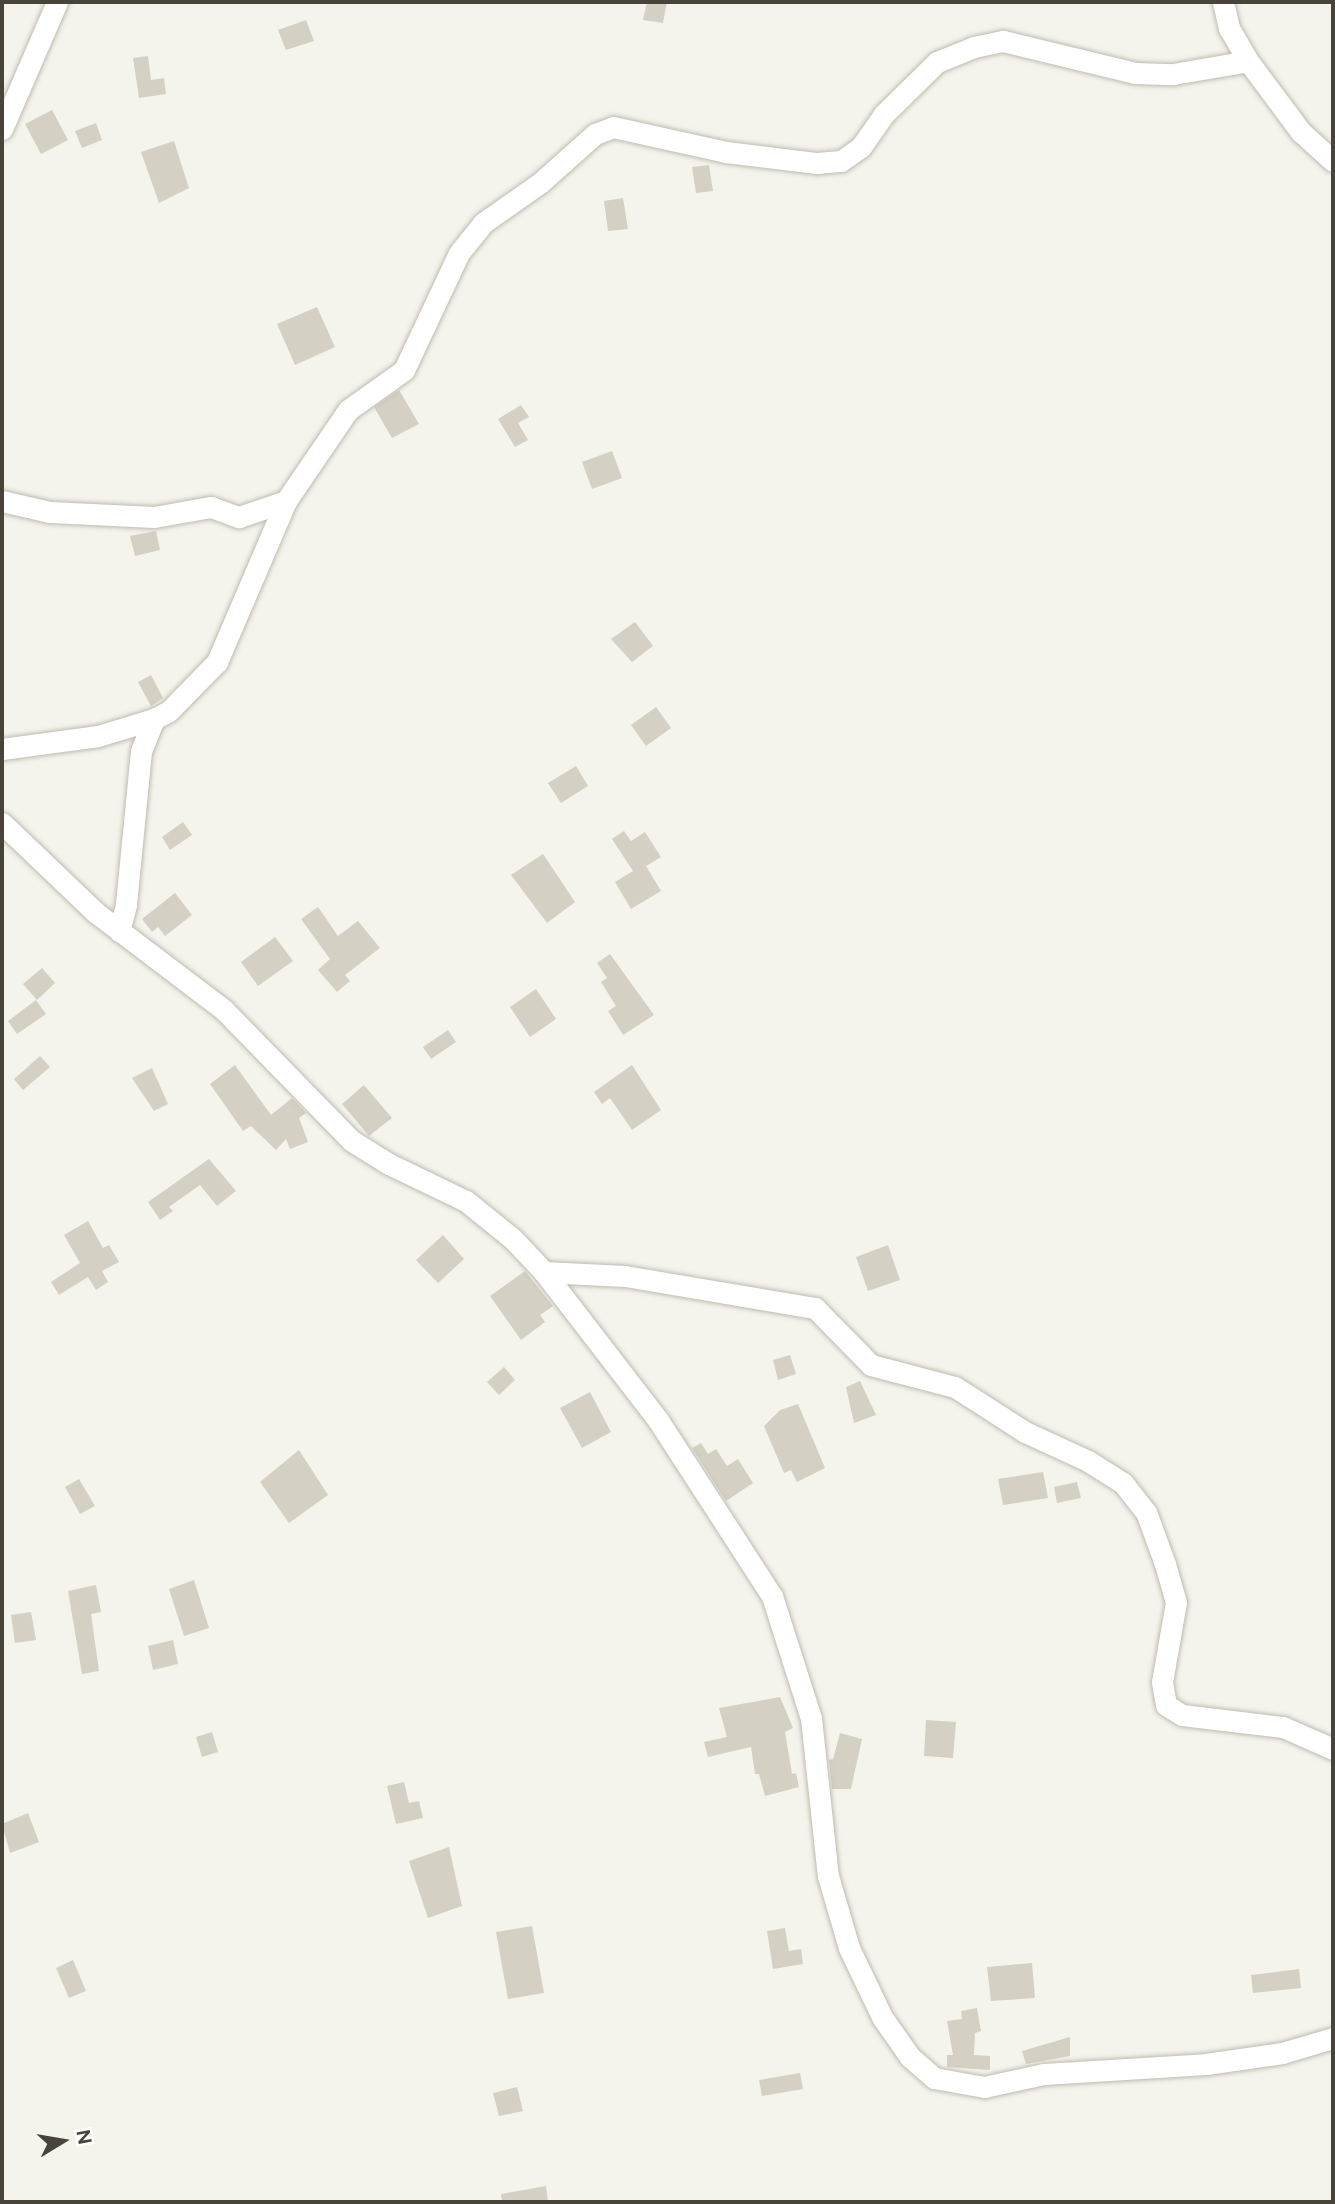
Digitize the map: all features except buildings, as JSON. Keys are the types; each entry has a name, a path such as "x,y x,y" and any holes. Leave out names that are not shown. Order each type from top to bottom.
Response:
{"street":[{"path":"2,129 57,2"},
{"path":"1223,2 1229,27 1248,61 1301,132 1333,161"},
{"path":"2,749 98,736 154,719 169,711 217,663 286,501 348,410 404,370 459,253 483,223 540,183 595,134 613,127 726,152 817,163 841,161 861,147 883,115 937,62 974,47 1003,41 1135,73 1173,74 1248,61"},
{"path":"2,501 50,512 154,517 211,507 239,517 286,501"},
{"path":"119,931 126,904 141,751 154,719"},
{"path":"2,823 119,931 224,1010 352,1141 389,1164 466,1201 544,1272 658,1420 772,1596 811,1718 817,1814 828,1876 849,1948 882,2017 909,2057 934,2078 984,2087 1044,2074 1206,2064 1282,2053 1333,2038"},
{"path":"544,1272 625,1276 815,1308 871,1365 955,1387 1025,1432 1088,1461 1123,1483 1146,1512 1165,1564 1176,1602 1162,1682 1166,1705 1182,1715 1283,1727 1333,1749"}]}
